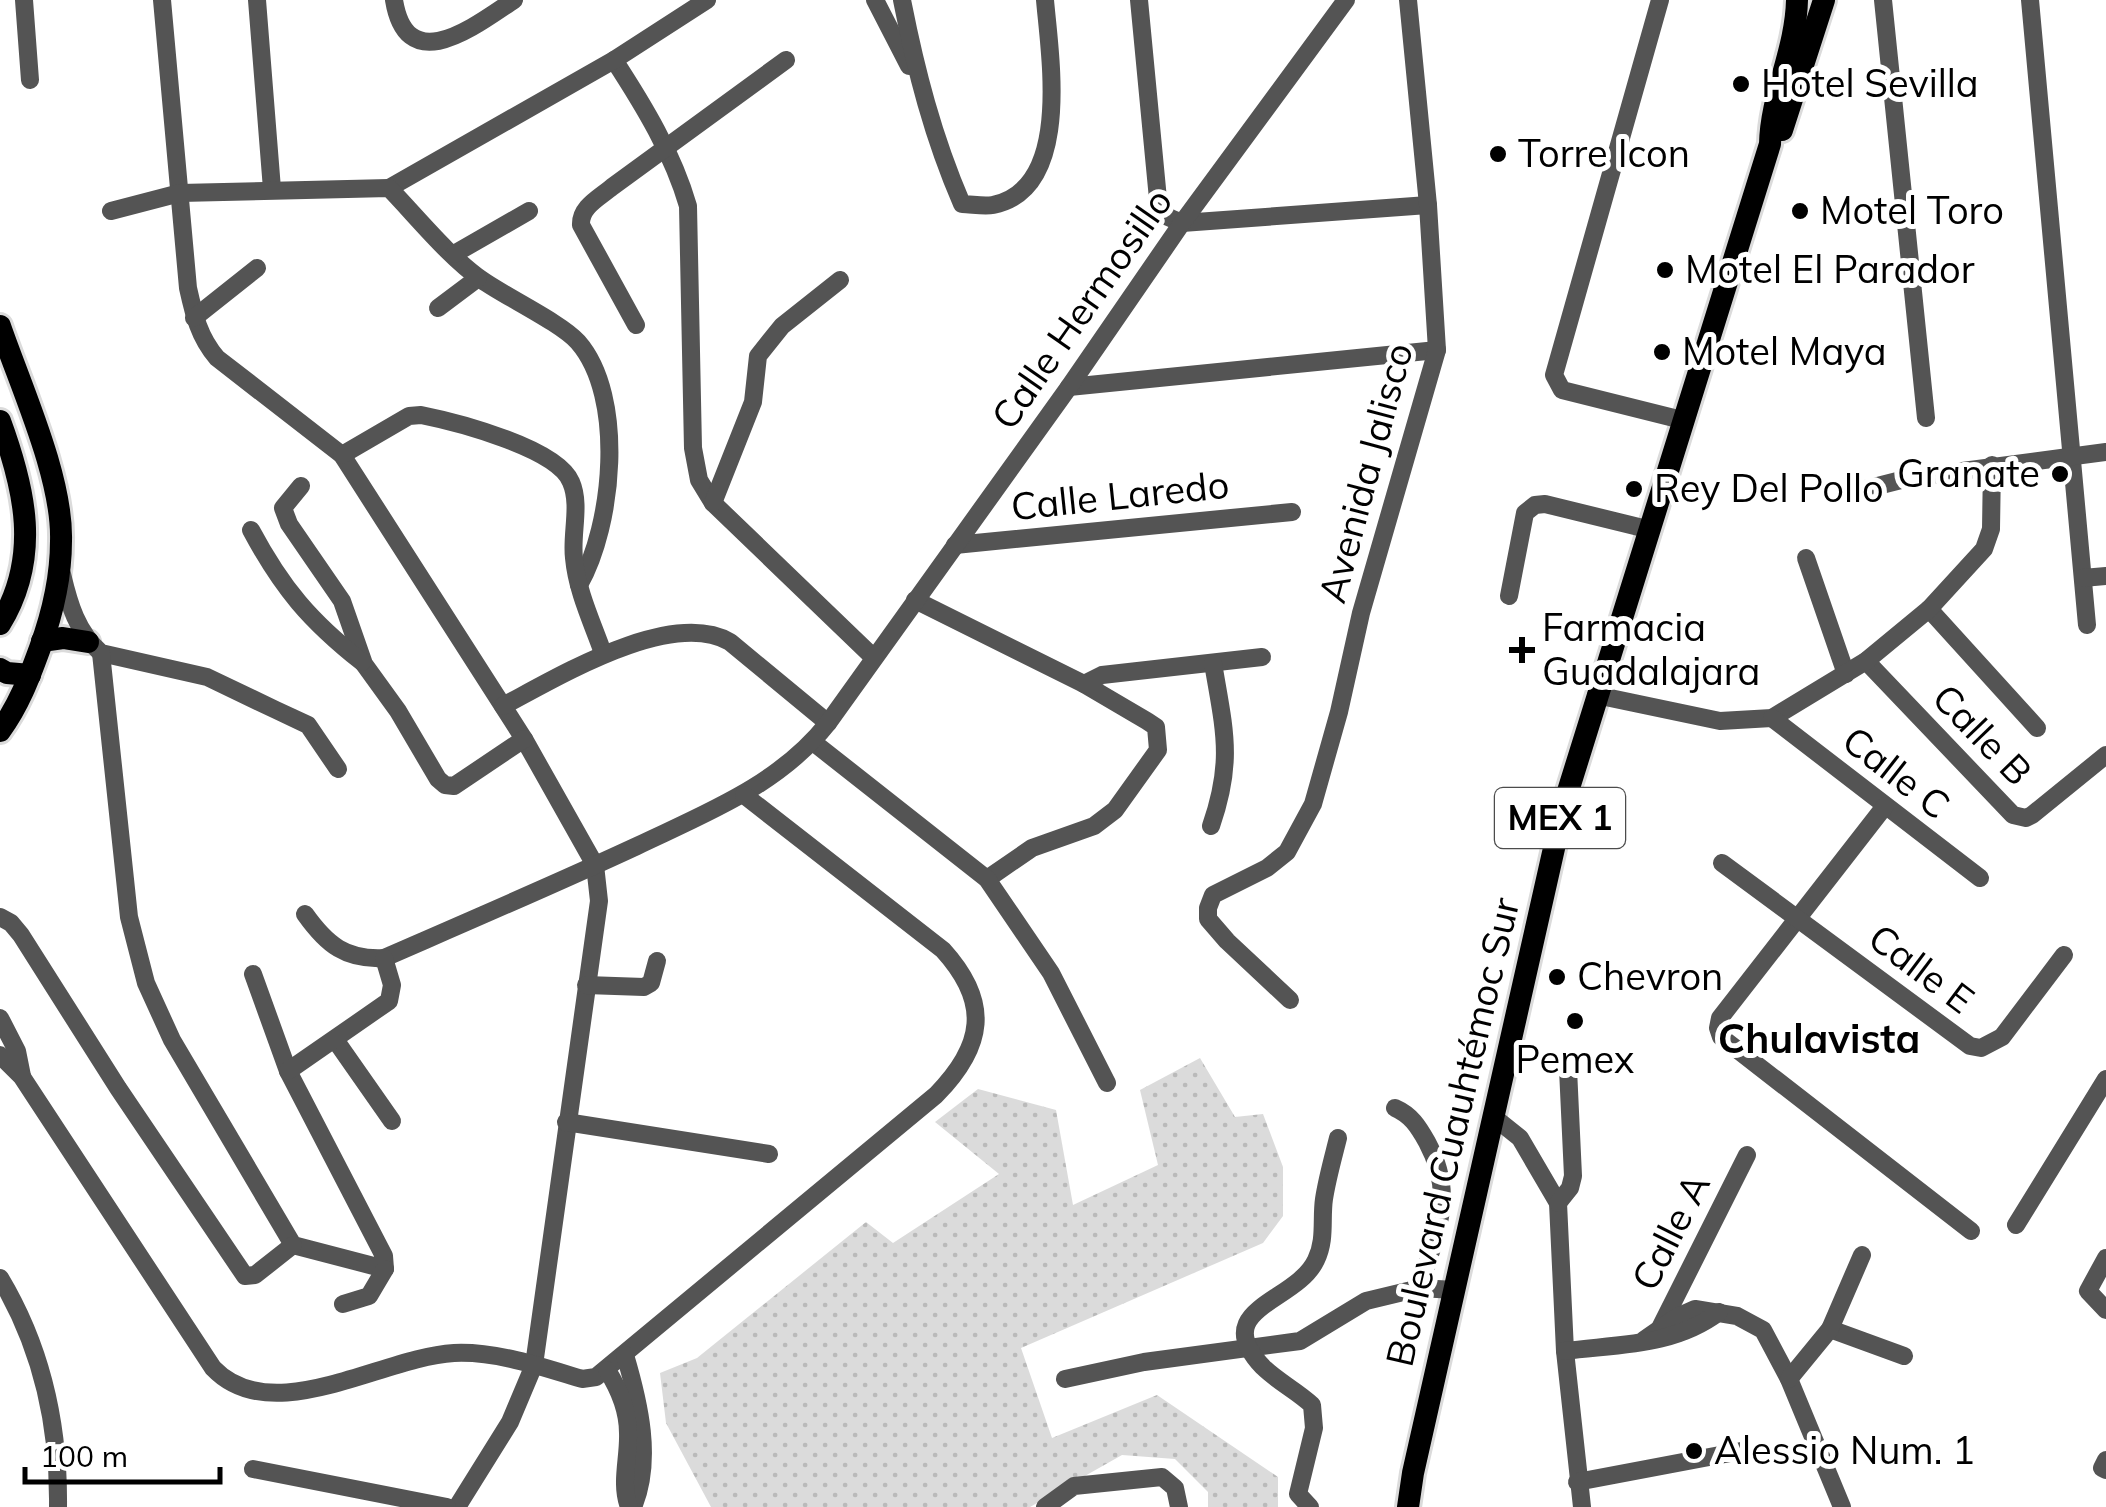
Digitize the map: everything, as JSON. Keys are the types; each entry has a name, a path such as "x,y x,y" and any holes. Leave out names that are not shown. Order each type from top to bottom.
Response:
{"main road":[{"name":"Boulevard Cuauhtémoc Sur","path":"1408,1507 1546,878 1596,695 1770,144 1770,125 1795,27 1797,0"},
{"name":"Boulevard Cuauhtémoc Sur","path":"1770,144 1782,130 1795,96 1824,0"},
{"path":"0,326 56,495 62,538 42,641 22,697 0,731"},
{"path":"0,421 24,497 27,535 22,571 0,624"},
{"path":"42,641 63,638 94,648"},
{"path":"0,669 7,674 30,675"}],"street":[{"path":"24,0 30,80"},
{"path":"162,0 188,288 204,343 217,358 342,455 524,738 595,866 599,901 534,1365 510,1422 457,1507"},
{"path":"257,0 272,189"},
{"path":"394,0 397,20 406,32 426,42 444,42 514,0"},
{"path":"111,210 180,193 388,188 614,60 707,0"},
{"path":"875,0 920,88"},
{"path":"902,0 920,88 962,204 992,206 1026,190 1042,161 1053,98 1045,0"},
{"path":"1139,0 1158,199 1168,217 1182,223 1428,206"},
{"name":"Calle Hermosillo","path":"384,958 595,866 744,795 774,776 813,742 1182,223 1346,0"},
{"name":"Avenida Jalisco","path":"1290,1000 1226,942 1208,919 1208,908 1213,895 1267,868 1286,852 1313,804 1361,613 1437,350 1408,0"},
{"path":"1660,0 1554,375 1562,390 1682,420"},
{"path":"1883,0 1926,418"},
{"path":"2030,0 2086,625"},
{"path":"614,60 647,112 688,206 694,448 699,480 713,503 873,657"},
{"path":"636,325 580,217 587,206 786,60"},
{"path":"388,188 478,278 577,340 592,362 604,405 610,484 590,566 579,585"},
{"path":"454,254 529,211"},
{"path":"194,318 257,268"},
{"path":"438,308 478,278"},
{"path":"713,503 753,402 758,356 782,326 840,280"},
{"path":"1069,387 1437,350"},
{"path":"342,455 409,416 420,414 530,449 565,471 575,495 573,556 579,585 603,653"},
{"path":"1846,494 1892,481 2106,452"},
{"path":"1596,695 1720,721 1772,718 1866,661 1929,609 1988,542 1992,465"},
{"path":"301,486 282,508 289,524 342,600 364,664 445,785 454,786 524,738"},
{"path":"1509,596 1526,513 1535,505 1545,504 1647,530"},
{"name":"Calle Laredo","path":"954,545 1292,512"},
{"path":"251,530 276,576 298,604 364,664"},
{"path":"1806,558 1846,674"},
{"path":"60,564 67,598 94,648 129,918 146,982 172,1040 293,1245 385,1266"},
{"path":"2083,578 2106,576"},
{"path":"915,600 1084,684 1156,727 1158,750 1116,810 1094,826 1032,848 987,879"},
{"path":"1929,609 2037,728"},
{"path":"503,706 603,653 696,630 718,634 828,723"},
{"path":"94,648 207,676 308,725 338,769"},
{"path":"1084,684 1102,675 1262,657"},
{"name":"Calle B","path":"1866,661 2013,814 2026,818 2032,815 2106,755"},
{"path":"1211,826 1226,770 1226,742 1213,663"},
{"name":"Calle C","path":"1772,718 1980,878"},
{"path":"813,742 987,879 1051,974 1107,1083"},
{"path":"0,1055 22,1077 212,1368 225,1382 267,1394 295,1392 449,1353 471,1353 534,1365 582,1379 596,1377 936,1096 960,1071 973,1041 975,999 957,965 915,925 744,795"},
{"path":"1884,806 1720,1018 1718,1028 1721,1037 1971,1231"},
{"name":"Calle E","path":"1722,863 1970,1046 1982,1048 2002,1037 2064,955"},
{"path":"288,1071 389,1001 392,985 384,958 361,960 346,956 305,914"},
{"path":"0,917 20,935 245,1276 254,1275 293,1245"},
{"path":"586,985 644,987 651,983 657,961"},
{"path":"254,974 288,1071 385,1266"},
{"path":"0,1018 17,1051 22,1077"},
{"path":"336,1041 392,1121"},
{"path":"1558,1204 1570,1188 1573,1176 1568,1069"},
{"path":"2016,1224 2106,1079"},
{"path":"1395,1108 1409,1114 1418,1127 1442,1178 1443,1204 1420,1288"},
{"path":"1495,1118 1520,1138 1558,1204 1565,1351 1582,1507"},
{"path":"566,1122 770,1154"},
{"path":"1304,1501 1314,1428 1312,1405 1265,1369 1248,1348 1244,1327 1249,1316 1303,1281 1317,1259 1323,1235 1324,1201 1338,1138"},
{"name":"Calle A","path":"1653,1337 1747,1155"},
{"path":"1789,1380 1830,1329 1862,1255"},
{"path":"2106,1258 2099,1288 2088,1294 2106,1310"},
{"path":"344,1304 369,1296 385,1266"},
{"path":"0,1278 39,1358 56,1456 58,1507"},
{"path":"1065,1380 1144,1362 1300,1341 1366,1301 1420,1288 1454,1290"},
{"path":"1565,1351 1696,1329 1720,1312 1738,1316 1763,1330 1789,1380 1842,1507"},
{"path":"1830,1329 1904,1356"},
{"path":"625,1355 642,1425 640,1492 631,1507"},
{"path":"608,1370 620,1389 628,1429 624,1494 631,1507"},
{"path":"1578,1482 1741,1452"},
{"path":"253,1469 447,1507"},
{"path":"1045,1507 1074,1486 1162,1477 1175,1488 1179,1507"}],"shaded area":[{"path":"1200,1058 1235,1117 1263,1114 1283,1167 1283,1216 1263,1243 1021,1348 1052,1438 1157,1395 1278,1477 1278,1507 1208,1507 1208,1492 1175,1459 1122,1455 1030,1507 711,1507 666,1423 660,1373 697,1358 866,1222 893,1243 999,1174 935,1122 978,1089 1056,1110 1073,1205 1158,1165 1140,1090"}],"place":[{"name":"Hotel Sevilla","path":"1741,84"},
{"name":"Torre Icon","path":"1498,154"},
{"name":"Motel Toro","path":"1800,211"},
{"name":"Motel El Parador","path":"1665,270"},
{"name":"Motel Maya","path":"1662,352"},
{"name":"Granate","path":"2060,474"},
{"name":"Rey Del Pollo","path":"1634,489"},
{"name":"Farmacia Guadalajara","path":"1522,650"},
{"name":"Chevron","path":"1557,977"},
{"name":"Pemex","path":"1575,1021"},
{"name":"Alessio Num. 1","path":"1694,1451"}],"district":[{"name":"Chulavista","path":"1819,1039"}]}
